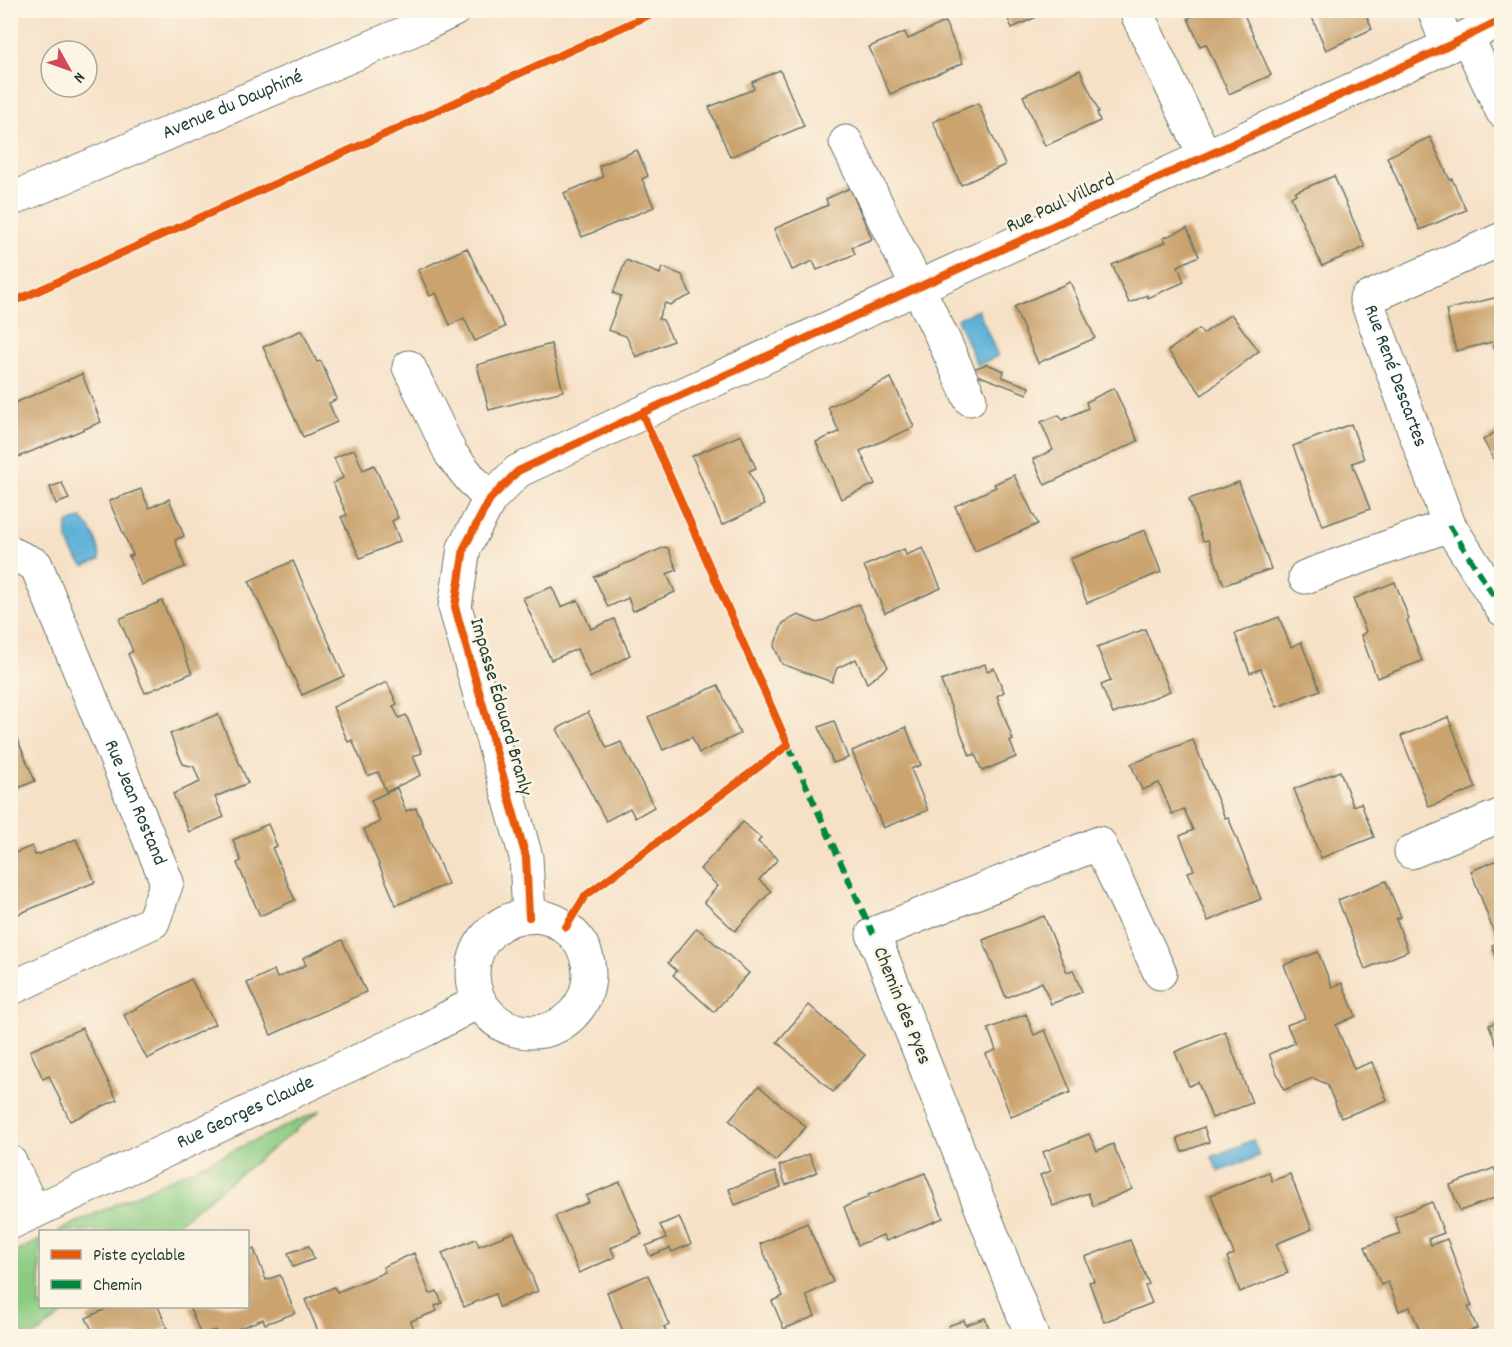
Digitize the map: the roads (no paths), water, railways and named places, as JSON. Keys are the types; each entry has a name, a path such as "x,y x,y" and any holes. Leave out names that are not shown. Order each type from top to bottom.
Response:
{"street":[{"name":"Avenue du Dauphiné","path":"10,200 419,27 454,10"},
{"path":"1434,10 1502,111"},
{"path":"1138,16 1205,156"},
{"name":"Rue Paul Villard","path":"633,417 1502,19"},
{"path":"846,142 970,399"},
{"name":"Rue René Descartes","path":"1502,240 1366,299 1449,525 1502,609"},
{"path":"409,367 451,454 490,499"},
{"name":"Impasse Édouard Branly","path":"529,917 526,857 455,607 464,548 490,499 518,471 633,417"},
{"path":"1305,577 1449,525"},
{"name":"Rue Jean Rostand","path":"10,553 36,565 167,882 153,922 10,989"},
{"path":"1411,852 1502,815"},
{"name":"Chemin des Pyes","path":"1032,1336 873,934 1099,843 1160,973"},
{"path":"542,916 566,927 583,946 589,972 584,997 569,1018 546,1030 520,1032 496,1021 478,1001 472,976 477,951 492,930 516,917 542,916"},
{"name":"Rue Georges Claude","path":"22,1218 427,1029 478,1001"},
{"path":"10,1162 22,1218"}],"water":[{"path":"978,310 998,356 977,365 957,319"},
{"path":"81,518 95,537 100,559 84,566 76,557 67,536 67,524"},
{"path":"1253,1140 1259,1156 1218,1172 1212,1157"}]}
